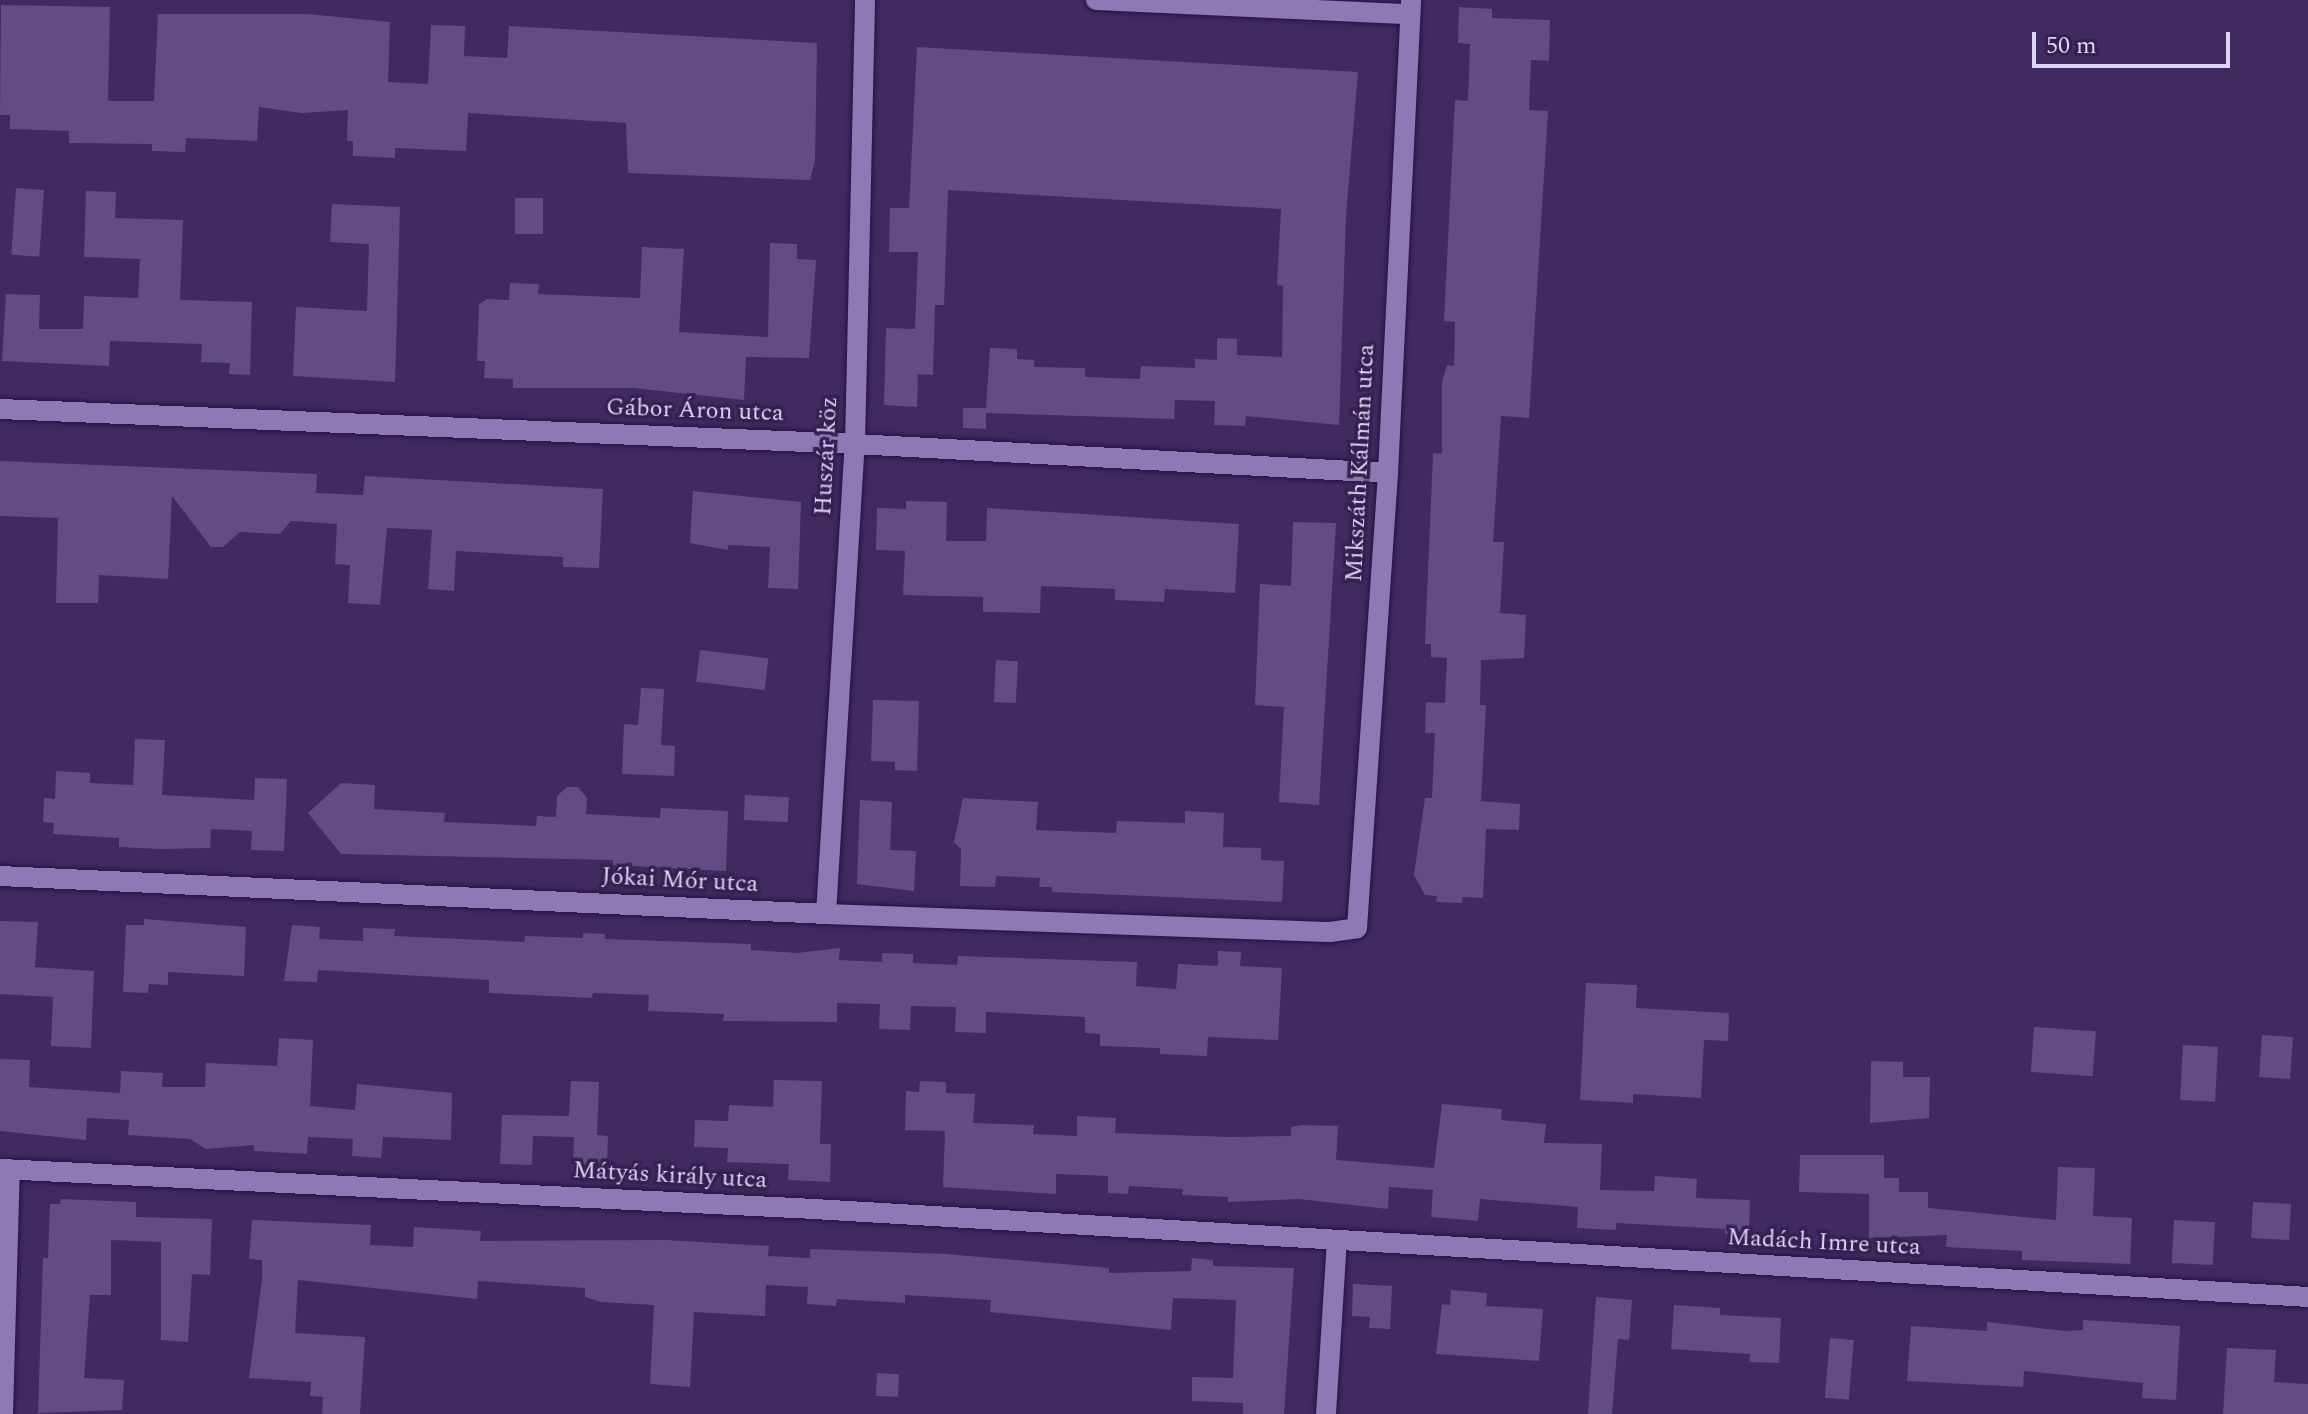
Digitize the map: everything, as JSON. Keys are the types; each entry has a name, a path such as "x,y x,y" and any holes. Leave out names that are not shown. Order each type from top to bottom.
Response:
{"street":[{"name":"Huszár köz","path":"826,914 855,444 865,0"},
{"path":"1096,0 1410,7"},
{"name":"Mikszáth Kálmán utca","path":"1357,928 1388,473 1410,7"},
{"name":"Gábor Áron utca","path":"0,409 855,444 1388,473"},
{"name":"Jókai Mór utca","path":"0,876 826,914 1330,932 1357,928"},
{"path":"3,1414 5,1169"},
{"name":"Mátyás király utca","path":"5,1169 814,1209 1337,1241"},
{"path":"1326,1414 1337,1241"},
{"name":"Madách Imre utca","path":"1337,1241 2308,1297"}],"building":[{"path":"1,5 110,7 108,101 154,101 158,14 307,14 390,22 388,82 428,84 431,25 465,26 464,56 507,58 509,26 817,43 815,161 810,180 628,173 626,123 468,113 466,151 395,148 395,158 353,156 353,141 347,141 348,110 302,113 259,107 257,141 186,138 185,152 152,151 152,144 69,143 69,131 10,129 10,115 0,115"},
{"path":"1459,7 1492,9 1492,18 1550,20 1549,61 1531,60 1529,110 1548,111 1529,418 1501,416 1493,542 1504,542 1500,613 1526,615 1524,658 1481,660 1480,705 1486,705 1481,801 1520,804 1519,830 1486,829 1483,898 1463,897 1462,903 1436,902 1437,896 1425,895 1414,875 1425,798 1432,798 1435,733 1425,733 1426,702 1445,703 1447,658 1431,657 1431,644 1425,644 1433,453 1442,454 1442,382 1447,365 1454,366 1455,322 1444,321 1455,100 1468,101 1470,44 1458,43"},
{"path":"917,47 1358,72 1346,215 1339,425 1246,416 1245,426 1214,425 1215,401 1175,400 1174,419 986,413 986,429 963,428 963,408 986,408 990,348 1017,349 1017,359 1034,360 1034,367 1085,368 1085,377 1140,379 1141,366 1195,368 1195,359 1217,360 1217,338 1237,339 1237,355 1282,357 1283,286 1277,285 1281,209 948,190 944,305 935,305 933,375 918,374 917,407 884,405 886,328 915,329 918,252 889,252 890,208 909,208"},
{"path":"16,188 44,190 39,257 11,255"},
{"path":"86,191 116,192 115,218 183,220 180,300 252,302 250,375 229,374 230,363 201,362 202,344 110,341 109,366 2,361 6,294 40,295 39,329 83,329 84,296 138,298 140,259 84,257"},
{"path":"515,198 543,198 543,234 515,234"},
{"path":"332,204 400,207 395,382 293,376 296,307 367,311 369,244 330,242"},
{"path":"770,243 797,244 797,259 816,260 809,358 746,357 744,400 634,388 513,388 513,379 484,378 485,361 477,361 479,304 487,299 509,300 510,283 539,284 538,294 640,298 642,247 684,249 679,332 768,337"},
{"path":"0,461 317,474 316,493 363,495 365,476 603,489 599,568 563,567 563,557 456,551 454,591 428,589 432,530 387,528 380,605 348,603 350,565 335,564 337,524 291,521 280,534 240,532 223,547 211,547 172,496 168,579 99,575 98,603 56,603 58,518 0,516"},
{"path":"693,491 801,502 798,589 768,588 770,547 728,545 728,550 690,543"},
{"path":"906,501 947,502 946,541 986,541 987,508 1239,524 1235,593 1165,589 1164,602 1115,600 1115,589 1041,586 1040,613 983,612 983,597 903,595 905,551 876,550 877,508 906,509"},
{"path":"1293,522 1336,523 1319,805 1279,802 1284,707 1255,705 1260,584 1291,586"},
{"path":"700,650 768,658 765,690 696,682"},
{"path":"996,660 1018,661 1016,703 994,702"},
{"path":"641,688 664,689 661,745 675,746 674,776 622,774 624,724 638,725"},
{"path":"873,700 919,701 917,771 895,770 895,762 871,761"},
{"path":"135,739 165,740 162,795 254,800 255,778 287,779 284,851 251,850 252,831 211,829 210,848 160,849 119,847 119,838 53,834 54,823 43,822 44,798 55,799 56,771 90,773 90,783 133,785"},
{"path":"341,783 375,785 374,809 445,813 444,822 536,826 537,816 556,817 557,796 567,787 578,787 587,798 586,814 660,818 661,808 728,811 726,871 613,865 613,860 341,854 308,813"},
{"path":"745,795 789,797 788,822 744,820"},
{"path":"963,798 1038,802 1036,830 1116,833 1117,821 1185,823 1185,811 1224,813 1223,847 1261,848 1261,860 1284,861 1282,902 1052,892 1052,887 1039,887 1040,878 996,876 995,887 960,886 961,849 954,842"},
{"path":"860,800 892,802 890,850 916,851 914,891 857,884"},
{"path":"144,919 246,927 244,976 168,972 168,985 149,984 148,993 123,992 126,925 144,925"},
{"path":"0,921 38,922 35,967 94,971 91,1048 51,1046 53,997 0,994"},
{"path":"292,925 320,927 319,939 363,941 363,928 395,929 394,936 524,942 525,936 583,938 583,933 605,934 605,939 751,944 751,950 797,953 840,948 839,960 882,962 882,953 913,954 913,963 957,965 958,956 1137,962 1136,986 1176,989 1178,964 1218,966 1218,951 1241,952 1240,966 1282,968 1278,1040 1208,1037 1207,1056 1160,1054 1160,1048 1100,1046 1100,1034 1085,1033 1085,1017 986,1012 986,1033 955,1032 956,1007 911,1006 910,1030 879,1029 880,1004 837,1003 837,1022 723,1021 724,1014 648,1011 649,995 593,993 592,998 489,993 489,980 318,970 317,982 284,981"},
{"path":"1586,983 1637,985 1636,1008 1729,1013 1728,1041 1704,1040 1701,1098 1633,1094 1633,1103 1580,1100"},
{"path":"2034,1027 2096,1031 2093,1076 2031,1072"},
{"path":"2262,1035 2293,1037 2290,1079 2259,1077"},
{"path":"279,1038 313,1040 310,1106 355,1110 357,1084 452,1093 451,1140 383,1137 381,1158 352,1156 353,1139 308,1137 307,1154 254,1151 254,1145 206,1149 190,1139 128,1135 129,1120 87,1118 86,1140 0,1131 0,1059 30,1060 29,1087 120,1093 121,1071 163,1073 162,1087 205,1087 206,1063 277,1066"},
{"path":"2183,1045 2218,1047 2215,1102 2180,1100"},
{"path":"1871,1061 1903,1062 1903,1077 1930,1077 1929,1118 1870,1123"},
{"path":"774,1080 822,1081 820,1144 831,1144 830,1182 788,1180 789,1164 727,1162 728,1148 694,1147 695,1120 728,1121 729,1105 773,1107"},
{"path":"571,1081 599,1082 597,1135 608,1136 607,1168 573,1167 574,1137 533,1136 532,1165 500,1164 502,1115 569,1116"},
{"path":"920,1081 946,1082 946,1093 975,1094 973,1123 1034,1125 1033,1134 1077,1136 1077,1116 1116,1118 1115,1133 1291,1136 1291,1127 1338,1126 1336,1160 1434,1168 1442,1104 1502,1109 1501,1120 1546,1124 1544,1143 1602,1144 1600,1190 1654,1191 1655,1176 1697,1179 1696,1198 1750,1200 1749,1236 1725,1234 1725,1229 1616,1223 1616,1230 1577,1228 1578,1207 1480,1199 1478,1221 1431,1217 1433,1190 1389,1187 1388,1209 1299,1199 1228,1202 1228,1197 1182,1195 1183,1189 1129,1186 1128,1194 1108,1193 1108,1176 1056,1174 1056,1194 943,1187 945,1131 905,1130 906,1091 919,1092"},
{"path":"1800,1155 1884,1155 1884,1178 1899,1178 1899,1192 1928,1192 1928,1208 2056,1220 2058,1167 2095,1168 2093,1216 2132,1218 2130,1264 2022,1260 2022,1251 1946,1247 1947,1235 1869,1238 1869,1194 1799,1192"},
{"path":"61,1199 136,1202 136,1217 212,1219 210,1275 192,1274 188,1342 161,1340 161,1242 111,1240 111,1295 90,1295 84,1378 124,1380 122,1410 38,1413 43,1258 48,1258 50,1204 60,1204"},
{"path":"2253,1202 2291,1204 2289,1240 2251,1238"},
{"path":"252,1220 371,1225 370,1245 413,1247 414,1227 481,1231 480,1241 666,1240 769,1246 768,1256 810,1258 810,1249 946,1254 1109,1268 1109,1273 1191,1271 1192,1258 1213,1260 1213,1266 1294,1268 1284,1414 1243,1414 1243,1403 1192,1401 1192,1377 1233,1378 1236,1300 1173,1298 1171,1330 990,1312 991,1300 905,1295 905,1303 837,1299 836,1306 807,1304 808,1287 766,1285 765,1316 694,1312 690,1387 650,1384 654,1305 601,1302 585,1297 585,1288 478,1281 477,1299 298,1280 295,1333 365,1337 360,1414 322,1414 323,1397 310,1396 311,1382 249,1378 262,1280 262,1260 249,1259"},
{"path":"2174,1220 2215,1222 2213,1265 2172,1263"},
{"path":"1353,1284 1392,1286 1390,1329 1369,1328 1370,1317 1352,1316"},
{"path":"1451,1290 1487,1293 1486,1306 1543,1309 1539,1361 1436,1354 1442,1304 1450,1305"},
{"path":"1596,1297 1632,1300 1629,1340 1618,1339 1612,1414 1588,1414"},
{"path":"1674,1305 1720,1308 1720,1315 1781,1318 1779,1363 1750,1362 1750,1354 1671,1349"},
{"path":"2083,1320 2180,1326 2176,1400 2142,1398 2143,1383 2024,1371 2023,1387 1907,1381 1911,1326 1987,1331 1987,1322 2066,1331 2083,1330"},
{"path":"1830,1338 1854,1340 1849,1400 1825,1398"},
{"path":"2227,1348 2276,1350 2274,1382 2308,1384 2308,1414 2223,1414"},
{"path":"877,1373 899,1374 898,1397 876,1396"}]}
